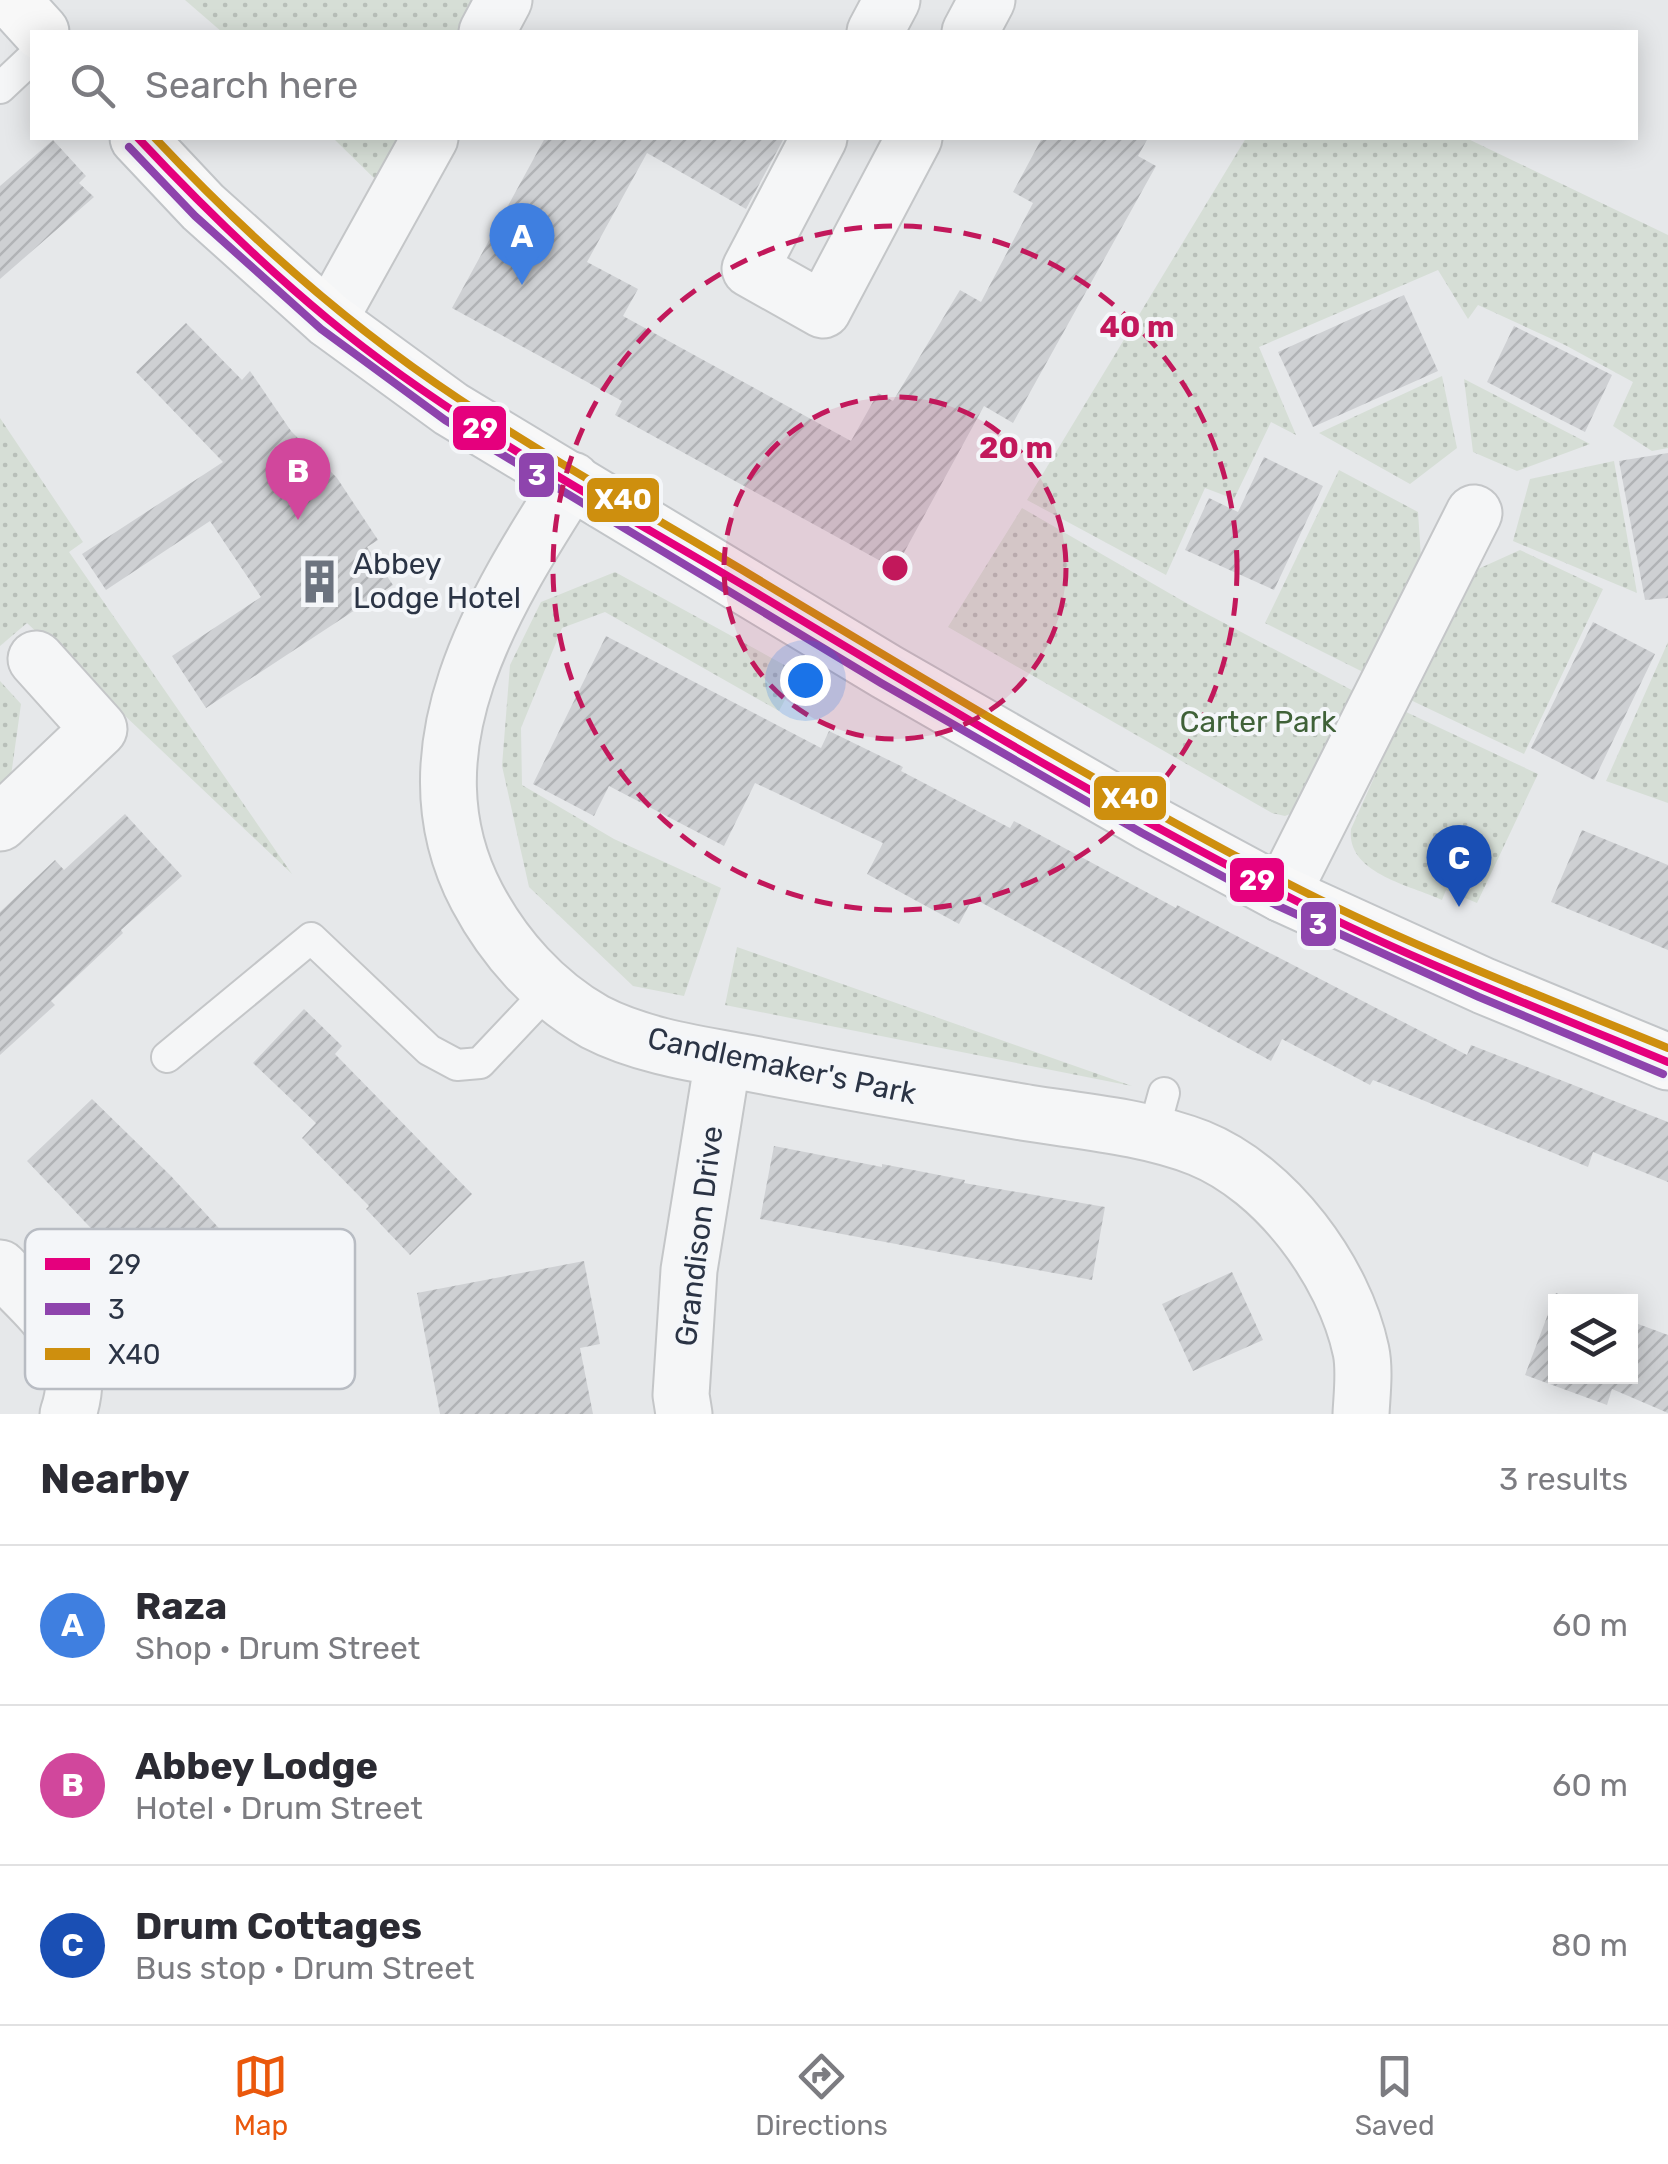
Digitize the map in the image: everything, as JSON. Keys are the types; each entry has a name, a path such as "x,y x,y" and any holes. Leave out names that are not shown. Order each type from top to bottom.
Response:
{"main road":[{"path":"12,0 39,30"},
{"path":"140,140 203,207 329,320 452,409 887,672 1282,894 1484,986 1668,1062"}],"street":[{"path":"488,30 504,0"},
{"path":"876,30 892,0"},
{"path":"971,30 987,0"},
{"path":"329,320 429,140"},
{"path":"819,140 750,270 823,310 913,140"},
{"name":"Candlemaker's Park","path":"572,480 495,608 471,660 456,712 450,760 450,816 468,878 498,936 549,990 597,1022 663,1046 724,1058 1158,1113 1202,1149 1260,1186 1314,1244 1342,1292 1362,1354 1362,1414"},
{"path":"1282,894 1474,512"},
{"path":"0,822 99,728 36,659"},
{"name":"Grandison Drive","path":"684,1414 681,1395 690,1270 724,1058"},
{"path":"0,1268 25,1295"},
{"path":"68,1414 75,1389"}],"lane":[{"path":"0,88 30,60"},
{"path":"166,1057 311,938 429,1050 457,1065 480,1063 549,990"}],"green space":[{"path":"185,0 482,0 465,30 220,30"},
{"path":"335,140 406,140 381,185"},
{"path":"1245,140 1470,140 1668,235 1668,448 1652,451 1613,426 1633,382 1478,305 1468,319 1438,270 1259,347 1296,435 1271,422 1234,499 1205,488 1166,575 1027,500"},
{"path":"1442,376 1457,448 1410,484 1319,433"},
{"path":"1464,379 1590,444 1517,471 1473,452"},
{"path":"0,418 83,542 69,552 292,874 27,623 0,646"},
{"path":"1614,461 1637,593 1513,541 1530,479"},
{"path":"1339,470 1418,512 1421,558 1365,673 1265,623"},
{"name":"Carter Park","path":"1022,508 1188,604 1363,696 1295,812 1285,816 1272,813 948,627"},
{"path":"1520,550 1603,589 1524,754 1400,695 1456,579"},
{"path":"615,572 799,673 779,711 605,612 562,628 521,728 522,785 614,839 721,888 684,996 633,986 529,887 502,766 510,665 541,602"},
{"path":"1668,642 1668,803 1606,781"},
{"path":"0,681 21,704 11,776 0,786"},
{"path":"1404,711 1538,774 1477,903 1446,890 1442,900 1397,883 1369,867 1352,844 1351,829"},
{"path":"737,947 1132,1086 725,1005"}],"building":[{"path":"53,140 86,176 79,183 94,197 0,279 0,186"},
{"path":"544,140 783,140 746,209 647,153 587,262 638,289 623,316 851,441 878,393 893,401 960,290 981,302 1033,203 1013,192 1041,140 1147,140 1138,156 1156,166 1013,423 984,406 895,569 615,415 622,401 452,308"},
{"path":"1404,295 1438,371 1313,427 1278,352"},
{"name":"Abbey Lodge Hotel","path":"186,323 242,380 250,371 291,431 337,478 378,540 367,547 393,585 206,708 172,656 261,597 210,521 106,590 82,554 223,462 136,372"},
{"path":"1514,326 1612,375 1585,432 1487,382"},
{"path":"1668,453 1668,598 1645,600 1619,461"},
{"path":"1264,457 1323,486 1274,590 1185,550 1209,498 1238,512"},
{"path":"1593,622 1655,654 1594,780 1531,748"},
{"path":"606,636 821,748 829,731 903,767 901,771 1010,828 1014,821 1467,1055 1471,1045 1668,1122 1668,1182 1593,1152 1588,1167 1373,1080 1370,1085 1282,1039 1271,1061 973,898 959,924 867,874 883,843 755,783 724,846 609,786 594,816 533,784"},
{"path":"125,814 182,876 121,930 123,933 51,1001 55,1005 0,1055 0,912 55,860 64,870"},
{"path":"1582,830 1668,865 1668,950 1551,902"},
{"path":"304,1009 342,1046 335,1054 472,1194 410,1255 366,1209 369,1206 302,1138 316,1123 253,1063"},
{"path":"92,1099 220,1229 92,1229 27,1161"},
{"path":"774,1146 1105,1207 1092,1280 760,1219"},
{"path":"584,1261 600,1344 580,1348 593,1414 440,1414 417,1293"},
{"path":"1232,1272 1263,1340 1193,1371 1162,1304"},
{"path":"1548,1314 1548,1383 1525,1375"},
{"path":"1638,1324 1668,1335 1668,1413 1612,1389 1607,1405 1550,1384 1638,1384"}],"transit line":[{"name":"29","path":"140,140 230,232 328,319 428,394 535,463 1013,746 1212,857 1374,938 1668,1062"},
{"name":"X40","path":"157,140 262,244 377,341 459,399 566,466 1014,732 1283,881 1425,948 1668,1048"},
{"name":"3","path":"129,147 195,216 321,329 445,420 881,683 1276,905 1479,997 1663,1074"}],"place":[{"name":"Raza","path":"522,285"},
{"name":"Abbey Lodge","path":"298,520"},
{"name":"Abbey Lodge Hotel","path":"320,581"},
{"name":"Drum Cottages","path":"1459,907"}]}
